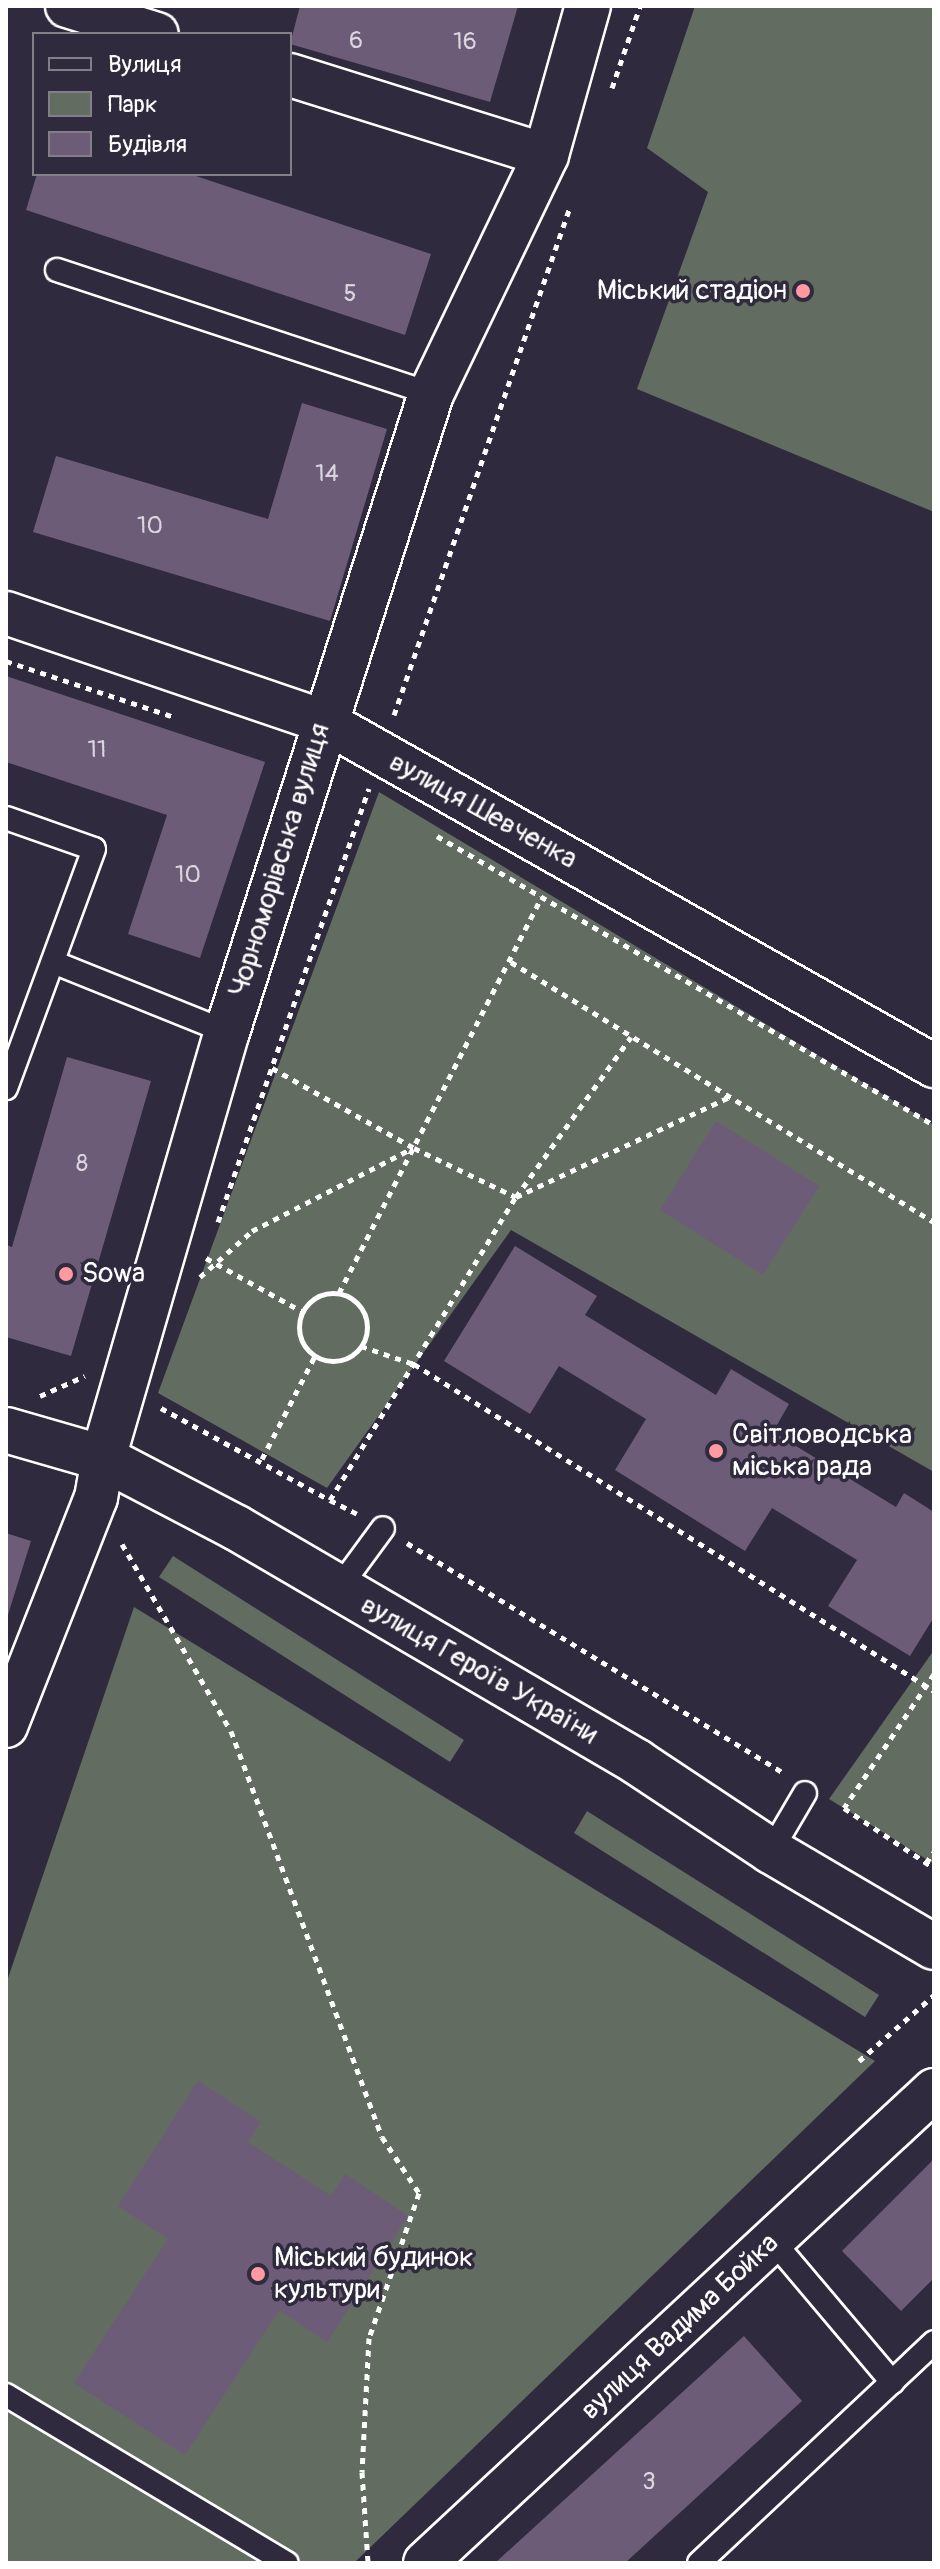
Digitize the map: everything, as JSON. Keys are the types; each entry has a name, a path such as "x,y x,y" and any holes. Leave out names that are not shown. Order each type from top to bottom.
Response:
{"street":[{"path":"67,6 151,32"},
{"name":"Чорноморівська вулиця","path":"6,1726 100,1478 227,1032 431,394 546,155 588,6"},
{"path":"292,76 546,155"},
{"name":"вулиця Шевченка","path":"6,613 324,721 934,1066"},
{"name":"вулиця Героїв України","path":"6,1430 100,1478 339,1588 637,1762 771,1851 934,1947"},
{"name":"вулиця Вадима Бойка","path":"425,2563 934,2090"}],"lane":[{"path":"57,270 431,394"},
{"path":"6,818 94,849 6,1088"},
{"path":"53,962 227,1032"},
{"path":"339,1588 383,1528"},
{"path":"771,1851 800,1786"},
{"path":"773,2241 892,2382"},
{"path":"699,2563 934,2342"},
{"path":"6,2395 287,2563"}],"path":[{"path":"609,96 640,6"},
{"path":"216,1229 573,200"},
{"path":"6,661 180,719"},
{"path":"311,762 380,802"},
{"path":"434,834 934,1125"},
{"path":"339,1293 542,897"},
{"path":"511,962 934,1222"},
{"path":"330,1500 516,1197 631,1037"},
{"path":"272,1068 414,1148 516,1197"},
{"path":"516,1197 729,1097"},
{"path":"199,1279 252,1231 414,1148"},
{"path":"194,1293 211,1244"},
{"path":"206,1258 303,1312"},
{"path":"339,1293 355,1300 365,1314 367,1330 361,1346 348,1358 315,1356 302,1342 303,1312 321,1295 339,1293"},
{"path":"361,1346 414,1364 934,1691"},
{"path":"262,1459 315,1356"},
{"path":"34,1398 85,1375 262,1459 383,1528 800,1786"},
{"path":"100,1478 231,1731 382,2137 419,2193 369,2338 362,2472 368,2563"},
{"path":"844,1808 934,1674"},
{"path":"832,1801 934,1868"},
{"path":"926,1863 934,1852"},
{"path":"859,2061 934,1995"}],"green space":[{"name":"Міський стадіон","path":"695,6 934,6 934,512 637,389 708,192 647,148"},
{"path":"379,792 934,1125 934,1472 511,1230 327,1488 158,1393"},
{"path":"173,1556 464,1740 450,1762 159,1577"},
{"path":"134,1607 875,2061 354,2563 6,2563 6,1984"},
{"path":"934,1650 934,1864 829,1799"},
{"path":"587,1811 879,1995 865,2017 574,1833"}],"building":[{"path":"300,6 518,6 490,102 292,45"},
{"path":"36,176 196,176 431,254 405,335 26,210"},
{"path":"302,403 387,429 330,621 33,532 56,456 268,519"},
{"path":"6,676 265,762 200,958 128,934 167,815 6,762"},
{"path":"67,1057 151,1081 71,1356 6,1337 6,1245 12,1247"},
{"path":"716,1121 819,1186 763,1275 660,1210"},
{"name":"Світловодська міська рада","path":"515,1246 597,1296 585,1315 716,1395 731,1369 789,1404 773,1432 896,1507 904,1493 934,1512 934,1617 910,1656 828,1606 857,1560 772,1508 745,1551 615,1470 646,1419 559,1366 530,1414 444,1361"},
{"path":"6,1533 31,1541 7,1618 6,1618"},
{"name":"Міський будинок культури","path":"198,2081 261,2122 248,2142 331,2196 345,2174 408,2216 327,2342 279,2310 185,2455 74,2383 168,2239 118,2206"},
{"path":"934,2159 934,2278 901,2311 842,2251"},
{"path":"744,2336 802,2401 625,2563 495,2563"}],"place":[{"name":"Міський стадіон","path":"803,291"},
{"name":"Sowa","path":"66,1274"},
{"name":"Світловодська міська рада","path":"716,1451"},
{"name":"Міський будинок культури","path":"258,2274"}]}
